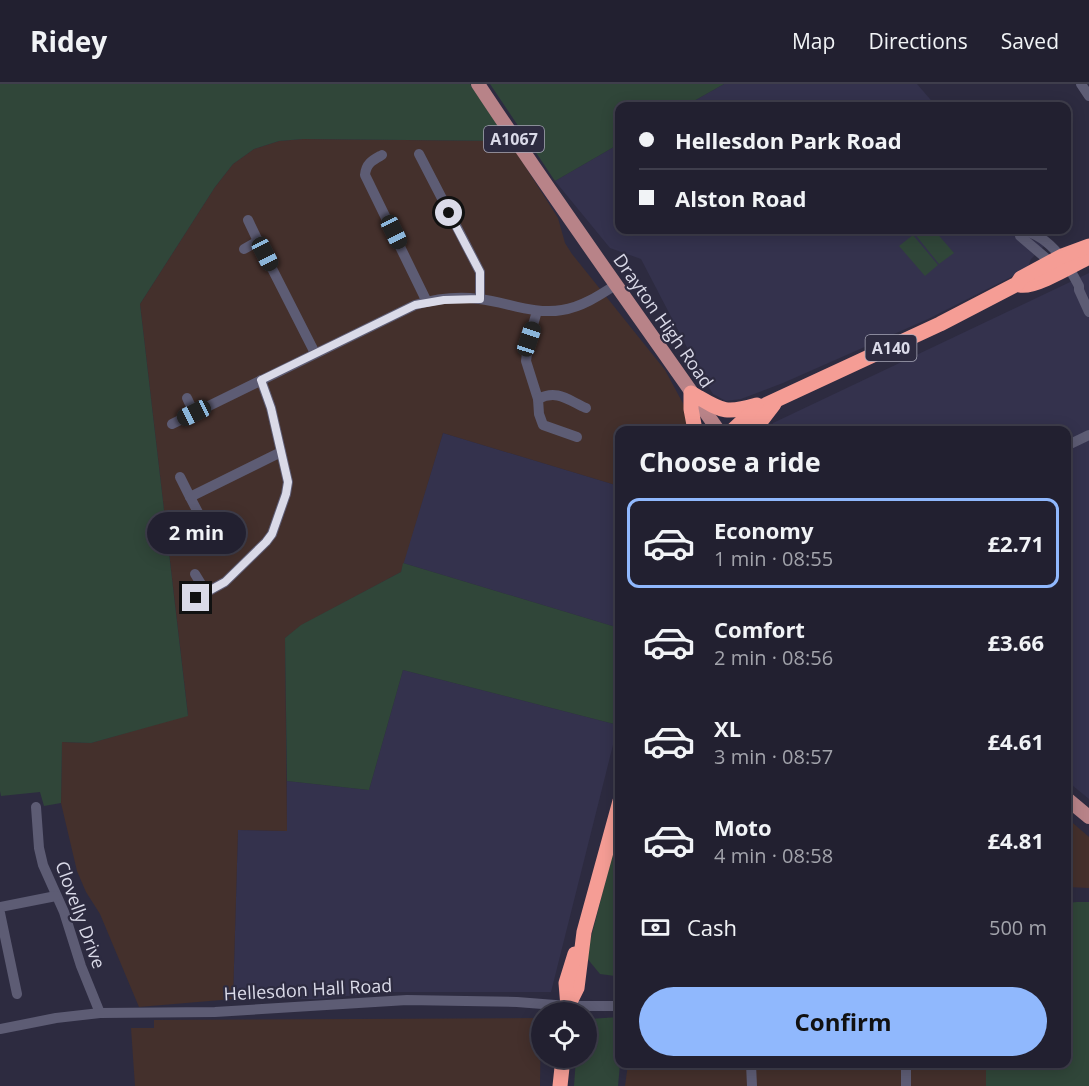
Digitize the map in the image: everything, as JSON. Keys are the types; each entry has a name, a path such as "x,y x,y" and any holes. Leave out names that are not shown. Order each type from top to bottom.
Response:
{"highway":[{"name":"A140","path":"1061,264 1089,246"},
{"name":"A140","path":"738,426 748,416 777,400 930,329 1017,285 1021,278 1089,257"},
{"name":"A1067","path":"692,393 726,412 777,400"},
{"path":"692,393 691,409 694,426"},
{"name":"A140","path":"757,426 777,400"},
{"path":"567,1002 566,983 584,932 615,819"},
{"path":"560,1086 562,1068"}],"main road":[{"name":"Drayton High Road","path":"478,84 551,194 715,426"},
{"path":"1071,802 1089,818"}],"street":[{"path":"1081,84 1089,96"},
{"path":"419,154 480,272 480,299"},
{"path":"382,155 371,161 365,168 365,174 427,302"},
{"path":"248,220 315,353"},
{"path":"1019,234 1061,264 1079,286 1089,312"},
{"path":"244,249 258,241"},
{"path":"172,424 315,353 427,302 464,298 480,299 550,312 574,308 617,285"},
{"path":"537,311 526,361 538,399 539,414 543,425 577,437"},
{"path":"195,574 201,595 225,582 272,534 286,494 288,482 271,408 261,380"},
{"path":"538,399 548,394 559,395 586,408"},
{"path":"187,398 194,413"},
{"path":"1071,444 1089,435"},
{"path":"190,497 281,452"},
{"path":"180,477 202,520"},
{"name":"Clovelly Drive","path":"36,807 43,825 43,865 64,912 81,966 100,1013"},
{"path":"0,907 57,896"},
{"path":"0,913 8,979 17,994"},
{"name":"Hellesdon Hall Road","path":"0,1029 56,1018 100,1013 215,1012 437,999 531,1006"},
{"name":"Hellesdon Hall Road","path":"597,1007 615,1006"},
{"path":"751,1068 752,1086"},
{"path":"906,1068 906,1086"}],"shaded area":[{"path":"724,84 917,84 933,102 692,102"},
{"path":"303,139 509,141 558,218 565,243 572,254 665,370 686,409 690,426 615,426 615,485 443,433 401,572 302,625 285,638 287,831 238,830 233,999 139,1007 100,914 86,892 77,871 61,803 62,742 91,743 188,715 140,304 215,187 233,164 254,149 279,141"},
{"path":"615,146 615,234 1043,234 1049,241 1031,259 1027,269 928,319 783,383 741,399 726,401 713,394 703,378 641,259 610,248 555,181"},
{"path":"1089,273 1089,799 1071,784 1071,426 772,426 773,423"},
{"path":"443,433 615,485 615,627 403,563"},
{"path":"403,670 615,724 615,737 551,992 387,992 318,999 233,999 238,830 287,831 287,781 369,790"},
{"path":"1071,821 1089,837 1089,888 1071,887"},
{"path":"531,1018 531,1068 540,1068 540,1086 135,1086 131,1028 154,1028 154,1020"},
{"path":"627,1068 986,1068 986,1086 625,1086"}],"green space":[{"path":"0,84 470,84 509,141 303,139 279,141 254,149 233,164 215,187 140,304 188,716 91,743 62,742 61,803 44,806 40,792 1,796 0,791"},
{"path":"490,84 724,84 692,102 615,102 615,146 555,181"},
{"path":"915,234 937,234 954,253 939,264"},
{"path":"913,235 938,265 925,276 899,246"},
{"path":"403,563 615,627 615,724 403,670 369,790 287,781 285,638 301,625 401,572"},
{"path":"615,845 615,976 600,974 586,957"},
{"path":"1089,902 1089,1086 986,1086 986,1068 1071,1068 1071,903"},
{"path":"615,1017 615,1068 620,1068 618,1086 574,1086 575,1068 597,1068 597,1018"}],"route":[{"path":"196,598 225,582 266,542 272,534 286,494 288,482 271,408 261,380 415,305 464,298 480,299 482,280 480,272 449,213"}]}
